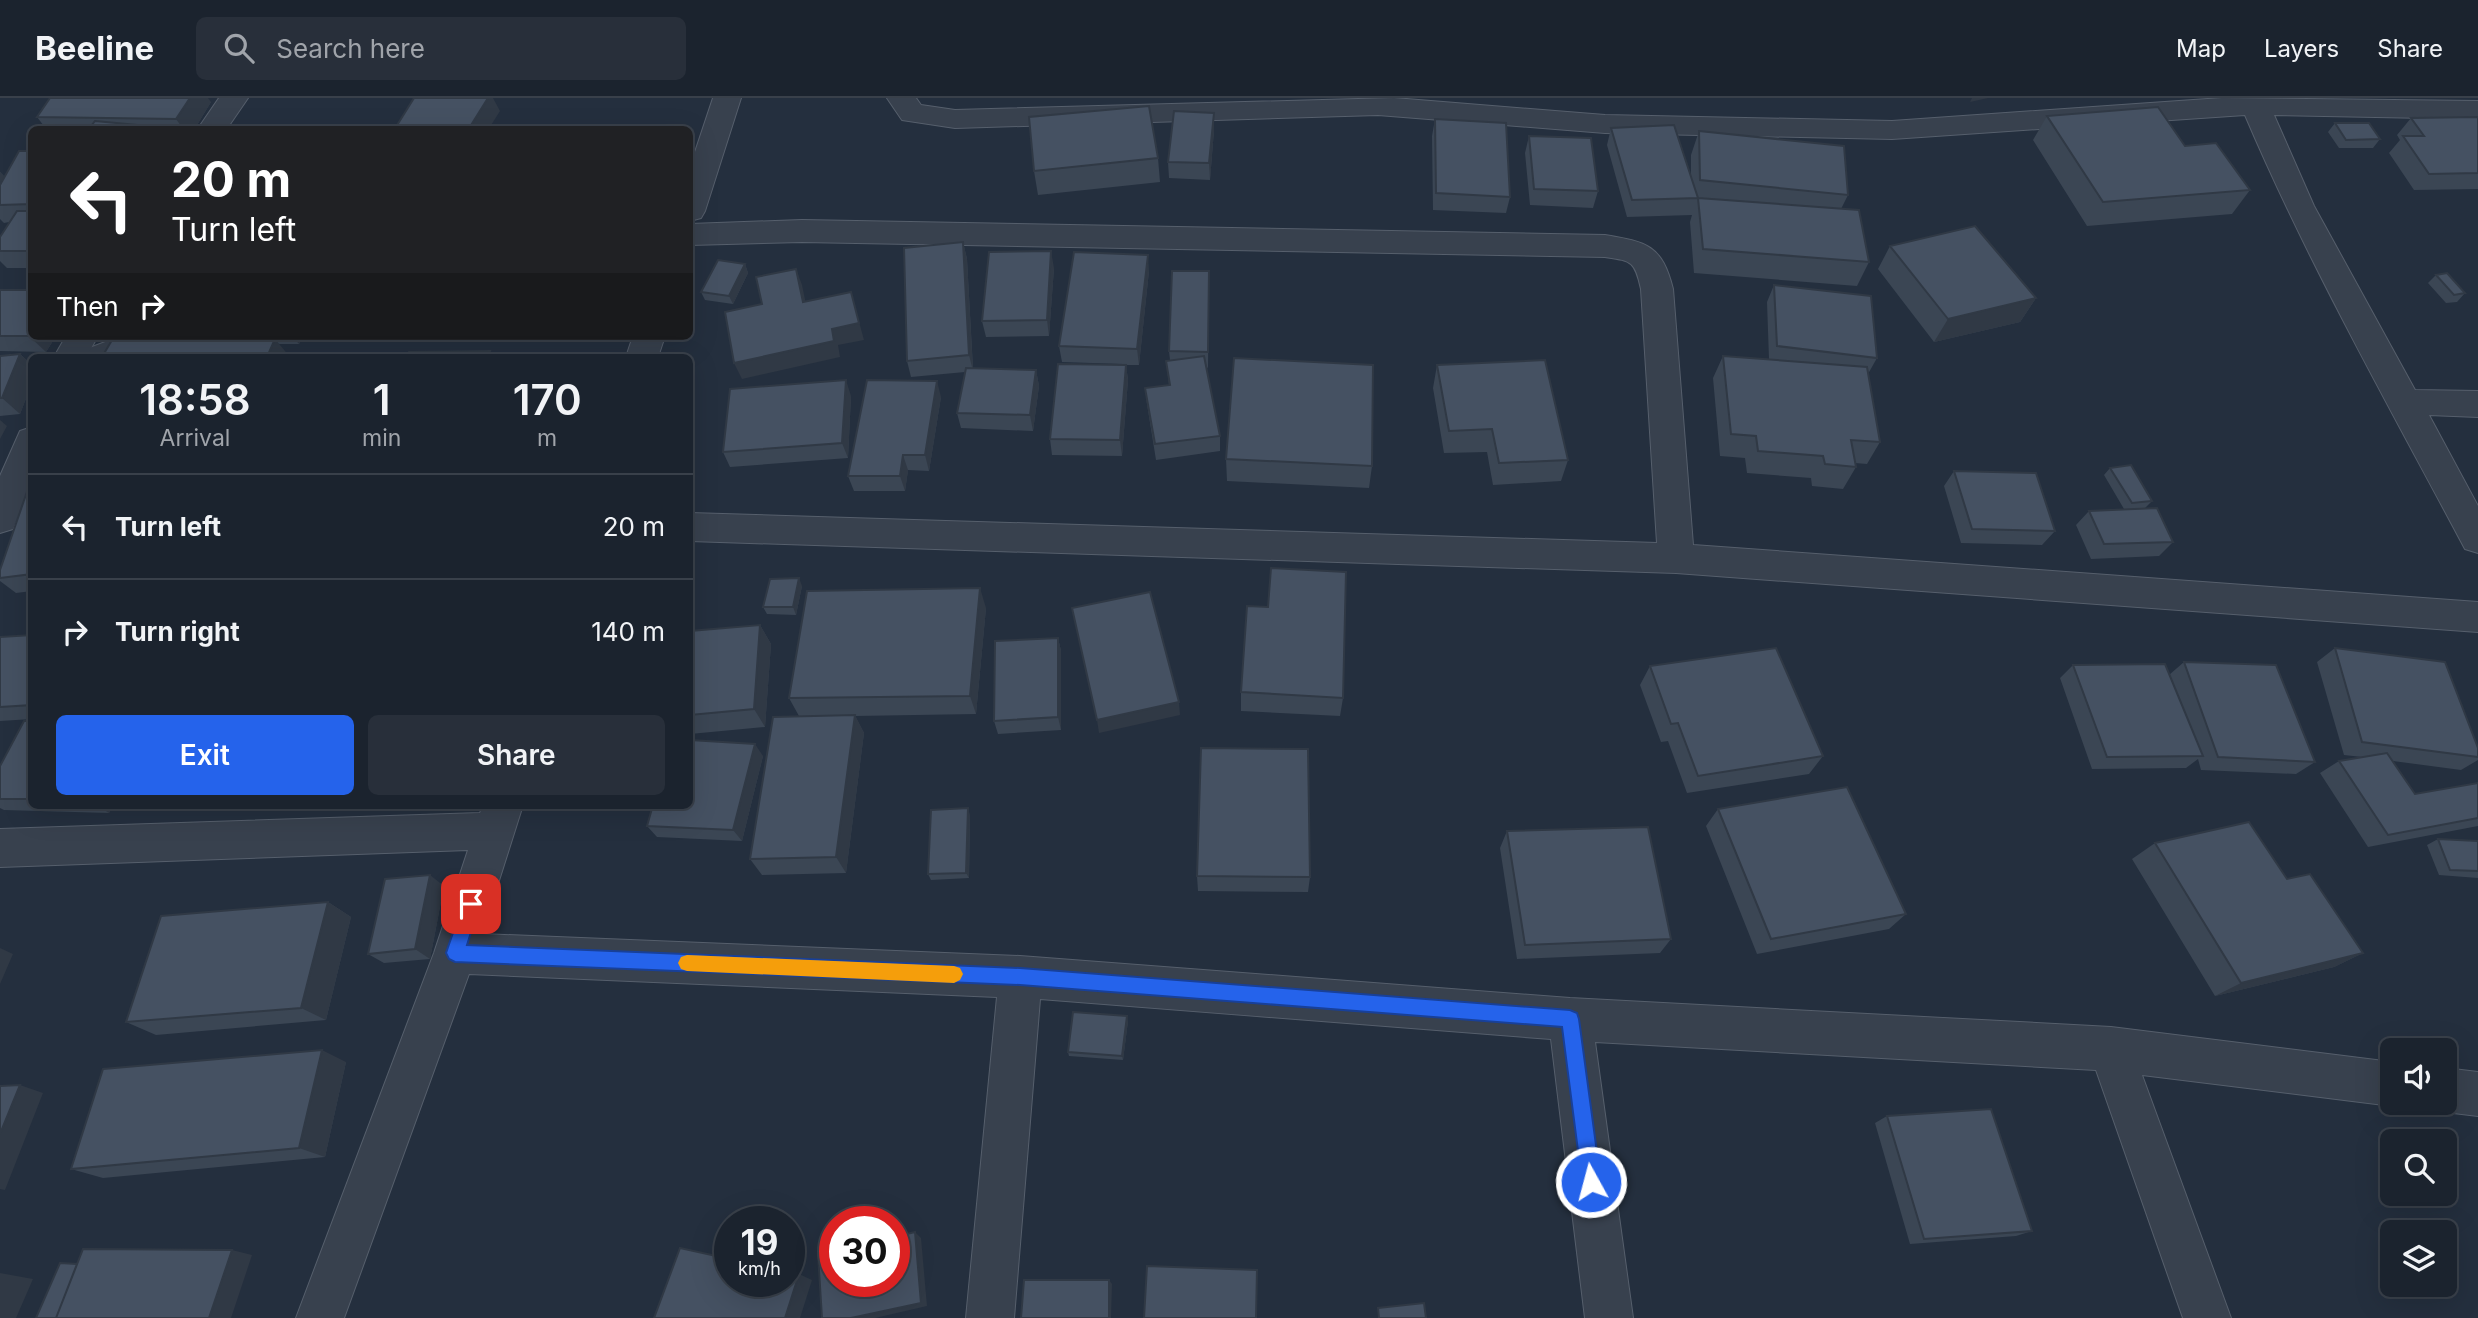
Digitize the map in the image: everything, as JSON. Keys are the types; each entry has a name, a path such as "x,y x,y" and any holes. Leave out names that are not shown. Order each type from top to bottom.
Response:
{"street":[{"path":"214,126 234,98"},
{"path":"693,202 727,98"},
{"path":"901,98 912,113 955,119 1378,106 1605,124 1892,130 2254,102 2478,110"},
{"path":"2254,102 2299,206 2478,539"},
{"path":"693,235 814,232 1591,246 1639,251 1651,263 1657,289 1676,558"},
{"path":"2403,402 2478,404"},
{"path":"0,519 28,453"},
{"path":"693,527 1676,558 2478,617"},
{"path":"0,848 500,818 455,953 320,1318"},
{"path":"455,953 1020,977 1570,1019 2111,1049 2380,1083"},
{"path":"990,1318 1020,977"},
{"path":"1570,1019 1609,1318"},
{"path":"2111,1049 2207,1318"},
{"path":"2457,1091 2478,1094"}],"lane":[{"path":"93,354 129,340"}],"building":[{"path":"50,98 190,98 176,119 37,117"},
{"path":"414,98 488,98 470,126 396,126"},
{"path":"1149,106 1158,158 1034,171 1029,117"},
{"path":"2158,107 2185,146 2216,143 2250,190 2103,202 2047,116"},
{"path":"1174,111 1214,113 1209,163 1168,162"},
{"path":"2478,117 2478,173 2429,174 2403,136 2424,136 2411,118"},
{"path":"1435,119 1506,123 1510,197 1436,193"},
{"path":"95,121 148,126 91,126"},
{"path":"2335,123 2369,123 2380,139 2346,140"},
{"path":"1674,125 1698,198 1632,200 1611,128"},
{"path":"1699,131 1844,146 1848,195 1700,180"},
{"path":"1529,136 1591,138 1598,191 1534,189"},
{"path":"19,151 28,151 28,204 0,205 0,185"},
{"path":"1698,198 1859,210 1869,262 1703,249"},
{"path":"17,211 28,211 28,251 0,251 0,237"},
{"path":"1975,226 2036,298 1948,319 1890,246"},
{"path":"963,242 969,355 907,361 904,248"},
{"path":"1051,251 1047,320 982,321 989,252"},
{"path":"1074,252 1148,255 1137,349 1059,346"},
{"path":"718,260 745,264 729,296 701,292"},
{"path":"796,269 803,302 851,292 859,323 832,329 834,341 734,363 725,312 762,304 756,277"},
{"path":"1172,271 1209,271 1208,352 1169,351"},
{"path":"2447,273 2465,293 2454,295 2436,275"},
{"path":"1774,285 1871,296 1877,358 1777,346"},
{"path":"0,290 28,290 28,336 0,336"},
{"path":"112,340 275,340 268,354 104,354"},
{"path":"490,351 489,354 408,354"},
{"path":"20,354 2,398 0,398 0,356"},
{"path":"1204,356 1220,436 1155,444 1145,388 1170,385 1166,361"},
{"path":"1723,356 1867,367 1880,442 1851,440 1856,467 1825,464 1823,456 1758,451 1756,436 1731,434"},
{"path":"1234,358 1373,365 1372,466 1226,459"},
{"path":"1545,360 1568,460 1499,463 1492,429 1449,431 1437,365"},
{"path":"1058,364 1126,365 1120,440 1050,439"},
{"path":"966,368 1036,370 1030,415 957,413"},
{"path":"846,380 842,443 723,452 730,389"},
{"path":"867,380 937,381 925,455 903,455 900,476 848,476"},
{"path":"2131,465 2152,501 2132,503 2110,468"},
{"path":"1954,471 2036,473 2055,531 1972,529"},
{"path":"28,489 28,574 0,578 0,570"},
{"path":"2157,508 2173,542 2104,544 2089,511"},
{"path":"1271,568 1346,572 1343,698 1241,692 1247,606 1268,607"},
{"path":"799,578 793,607 763,607 770,579"},
{"path":"980,588 970,696 789,698 807,591"},
{"path":"1150,592 1179,702 1097,720 1072,608"},
{"path":"760,625 754,709 693,715 693,631"},
{"path":"28,635 28,705 0,707 0,637"},
{"path":"1058,638 1058,717 994,721 995,641"},
{"path":"1776,648 1823,756 1698,776 1678,723 1671,724 1650,666"},
{"path":"2335,648 2445,662 2478,748 2478,757 2362,742"},
{"path":"2184,662 2276,665 2315,762 2218,757"},
{"path":"2165,664 2203,756 2107,757 2073,665"},
{"path":"855,715 836,857 750,859 773,717"},
{"path":"24,721 28,721 28,799 0,799 0,766"},
{"path":"693,740 755,744 733,830 647,826 652,809 693,809"},
{"path":"1201,748 1308,749 1310,877 1197,876"},
{"path":"2387,753 2415,794 2478,783 2478,818 2388,835 2339,761"},
{"path":"1847,787 1906,914 1771,939 1718,809"},
{"path":"968,808 966,873 928,874 931,810"},
{"path":"2249,822 2287,879 2310,874 2363,953 2241,983 2155,843"},
{"path":"1648,827 1671,939 1525,945 1507,831"},
{"path":"2438,839 2478,841 2478,871 2450,870"},
{"path":"430,875 415,949 368,954 385,879"},
{"path":"328,902 301,1008 126,1022 161,916"},
{"path":"1073,1012 1127,1016 1122,1056 1068,1052"},
{"path":"322,1050 299,1148 71,1169 103,1069"},
{"path":"20,1085 0,1134 0,1086"},
{"path":"1991,1109 2032,1231 1924,1239 1887,1116"},
{"path":"915,1232 921,1303 851,1318 822,1318 821,1297 910,1297 910,1233"},
{"path":"680,1248 714,1255 714,1297 792,1297 785,1318 654,1318"},
{"path":"83,1249 232,1250 209,1318 56,1318"},
{"path":"60,1263 77,1264 56,1318 36,1318"},
{"path":"1147,1266 1257,1270 1256,1318 1144,1318"},
{"path":"1024,1280 1109,1280 1109,1318 1021,1318"},
{"path":"1424,1303 1426,1318 1379,1318 1378,1308"}],"slow traffic":[{"path":"687,963 954,974"}],"route":[{"path":"471,904 455,953 1020,977 1570,1019 1591,1182"}]}
